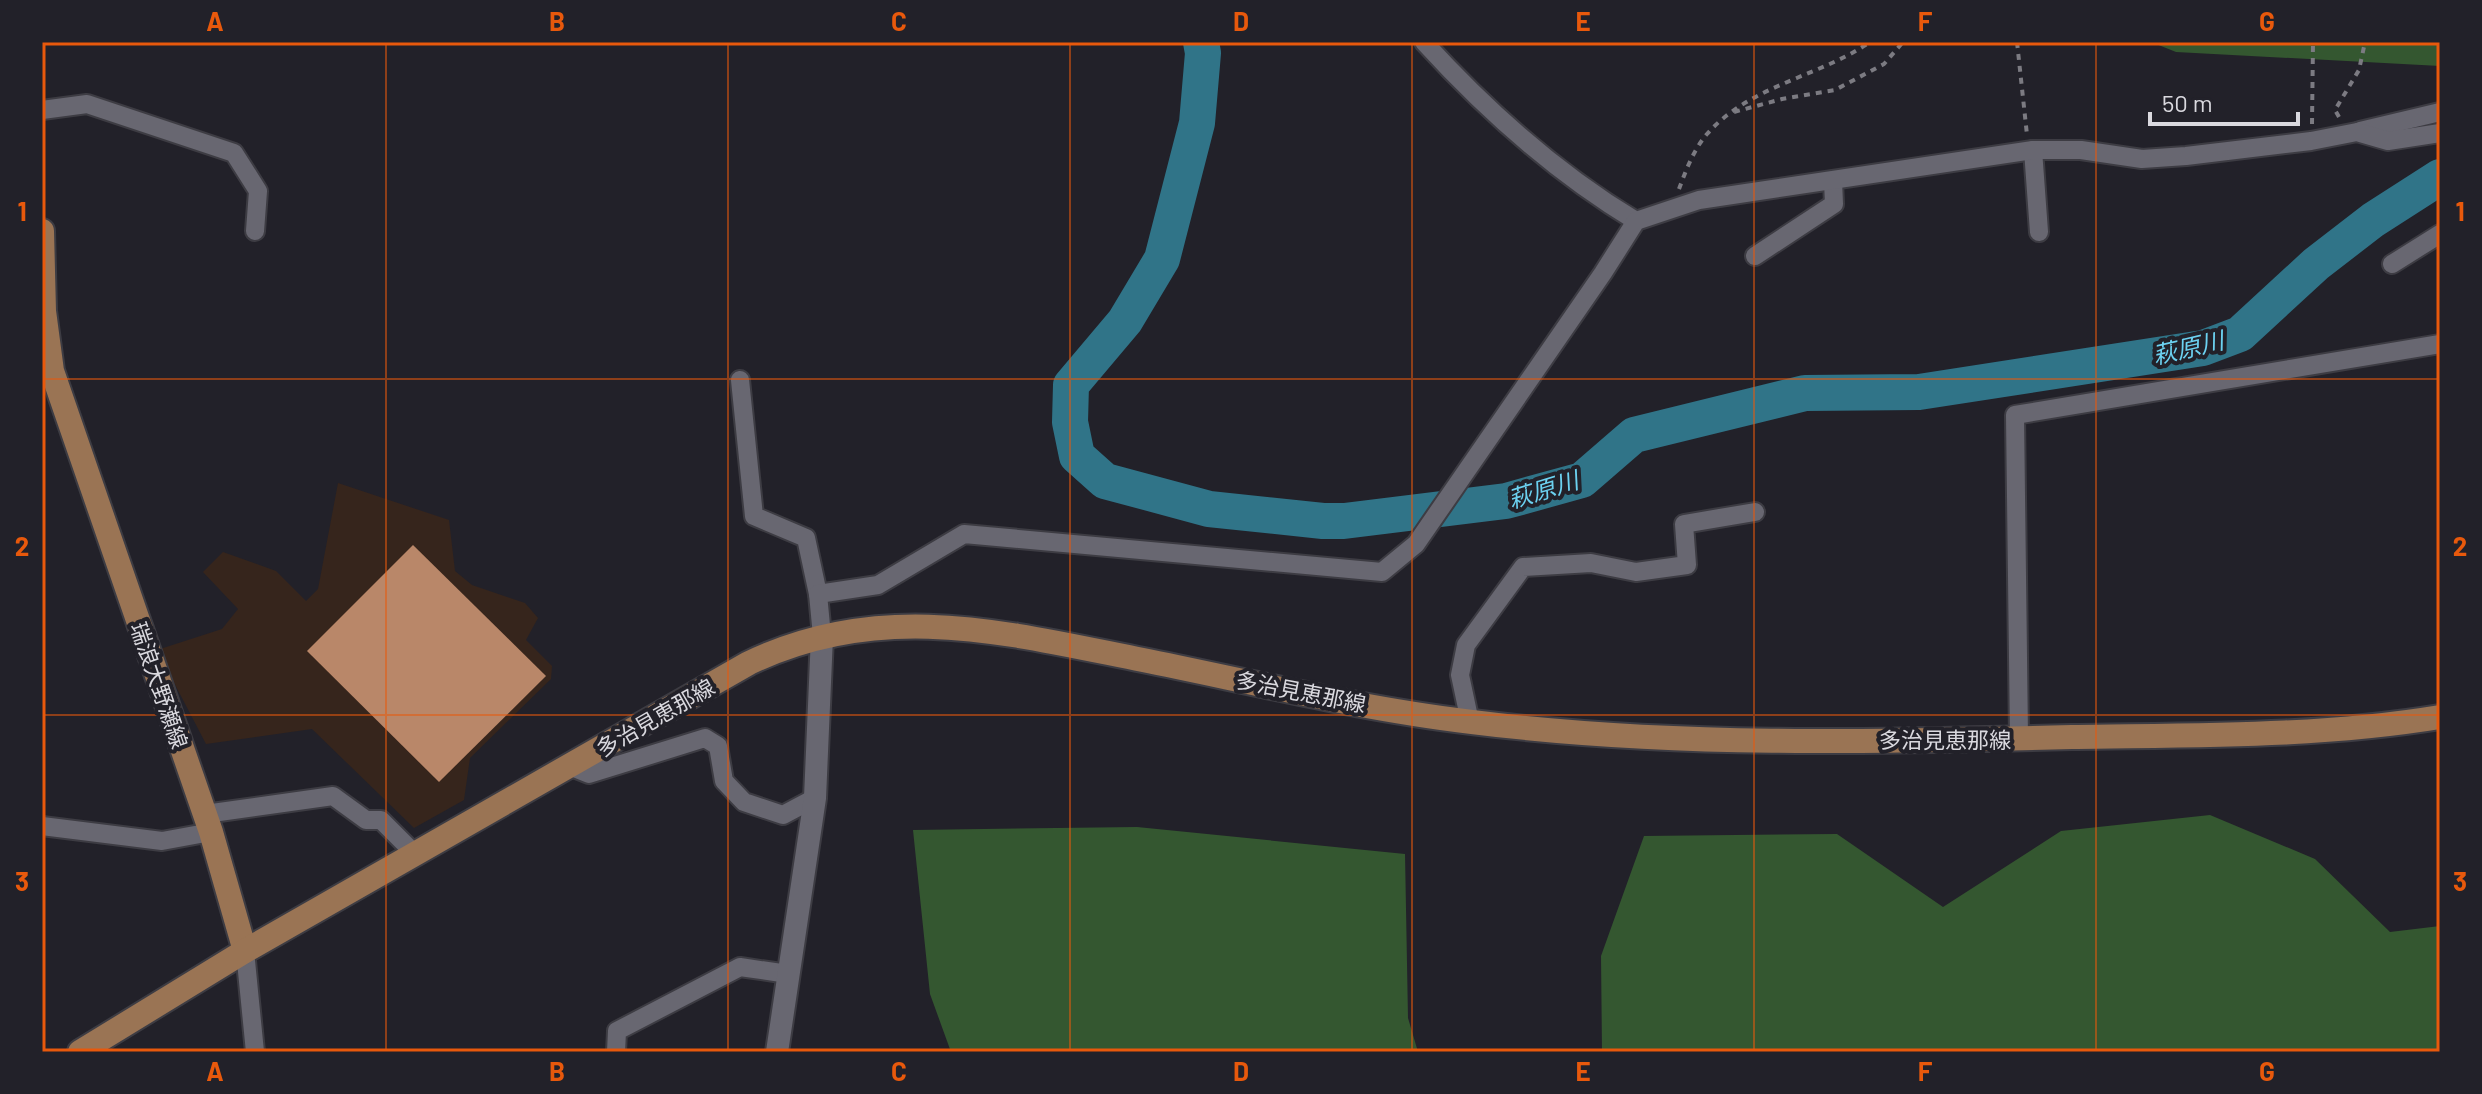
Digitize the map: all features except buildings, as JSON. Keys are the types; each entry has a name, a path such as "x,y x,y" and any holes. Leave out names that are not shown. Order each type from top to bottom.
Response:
{"main road":[{"name":"瑞浪大野瀬線","path":"42,231 44,311 52,371 208,823 245,951"},
{"name":"多治見恵那線","path":"245,951 749,663 778,649 822,636 879,627 931,626 999,632 1470,722 1664,738 2019,738 2258,733 2347,728 2440,717"},
{"path":"80,1052 245,951"}],"street":[{"path":"1424,42 1505,124 1599,199 1636,221"},
{"path":"42,110 87,104 234,153 258,191 255,231"},
{"path":"818,594 878,585 964,534 1382,572 1416,544 1636,221 1699,200 2031,150 2081,150 2142,159 2186,156 2311,141 2440,112"},
{"path":"2350,133 2388,141 2440,133"},
{"path":"2031,150 2039,232"},
{"path":"1755,256 1834,204 1833,181"},
{"path":"2392,264 2440,234"},
{"path":"2019,738 2015,415 2440,344"},
{"path":"740,380 754,516 806,538 818,594 822,636 815,798 777,1052"},
{"path":"1470,722 1460,675 1466,645 1523,567 1591,563 1636,572 1687,565 1684,524 1755,512"},
{"path":"569,766 589,774 705,738 718,746 724,781 744,802 783,815 815,798"},
{"path":"42,826 162,841 208,823 333,796 366,820 381,820 415,854"},
{"path":"245,951 255,1052"},
{"path":"616,1052 617,1031 740,967 788,974"}],"path":[{"path":"1672,210 1688,166 1706,135 1732,112 1745,102 1870,42"},
{"path":"1732,112 1835,90 1884,64 1903,42"},
{"path":"2017,42 2031,150"},
{"path":"2311,141 2313,42"},
{"path":"2350,133 2335,110 2359,70 2365,42"}],"shaded area":[{"path":"338,483 449,520 455,571 472,585 525,603 538,618 526,640 552,666 551,679 470,758 464,800 414,828 312,729 206,744 157,650 222,629 238,609 203,572 223,552 276,571 306,601 318,589"}],"green space":[{"path":"2151,42 2440,42 2440,66 2176,52"},
{"path":"2210,815 2315,859 2390,932 2440,926 2440,1052 1602,1052 1601,956 1644,836 1837,834 1943,907 2061,831"},
{"path":"1137,827 1405,854 1408,1018 1418,1052 951,1052 930,994 913,830"}],"waterway":[{"name":"萩原川","path":"1201,42 1203,53 1197,123 1162,259 1125,321 1071,385 1070,422 1077,456 1105,481 1209,509 1344,521 1506,501 1582,480 1634,435 1805,393 1919,392 2203,348 2240,334 2316,264 2373,220 2440,177"}]}
